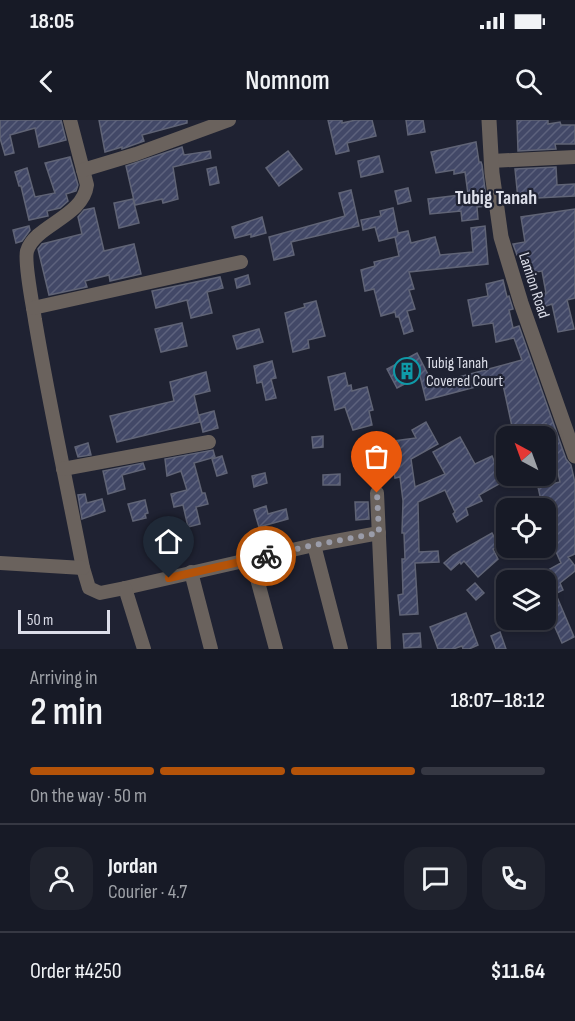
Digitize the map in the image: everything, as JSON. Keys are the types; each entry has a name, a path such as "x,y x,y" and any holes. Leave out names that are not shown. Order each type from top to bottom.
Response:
{"street":[{"path":"70,120 87,185 83,198 40,236 28,250 28,265 46,387 82,568 89,588 100,592 125,588 314,545 379,533"},
{"path":"83,170 136,154 229,120"},
{"name":"Lamion Road","path":"489,120 497,216 504,248 575,456"},
{"path":"491,161 575,157"},
{"path":"33,308 241,262"},
{"path":"63,469 209,442"},
{"path":"377,493 384,649"},
{"path":"314,545 341,649"},
{"path":"252,560 276,649"},
{"path":"0,563 82,568"},
{"path":"191,572 211,649"},
{"path":"125,588 144,649"}],"building":[{"path":"0,120 61,120 66,140 39,147 35,128 10,135 14,153 5,155 0,138"},
{"path":"99,120 187,120 187,123 142,135 144,141 105,152"},
{"path":"328,120 342,120 342,123 372,120 376,136 347,143 349,151 336,154"},
{"path":"406,120 423,120 425,132 408,135"},
{"path":"517,120 548,120 548,124 560,122 561,125 575,125 575,144 555,144 556,149 518,151"},
{"path":"476,142 479,162 482,165 487,206 477,207 478,219 462,221 461,211 430,214 428,199 468,194 465,172 454,174 454,170 436,173 431,152"},
{"path":"182,147 184,155 210,151 211,158 173,167 178,199 163,203 162,199 135,205 126,166"},
{"path":"288,151 302,169 279,186 266,168"},
{"path":"379,156 383,172 361,177 358,161"},
{"path":"70,157 78,185 76,191 66,194 68,201 60,208 47,211 48,216 29,220 21,186 19,186 15,172 27,168 35,197 55,193 45,163"},
{"path":"216,167 219,183 210,185 207,169"},
{"path":"556,167 557,185 575,184 575,196 518,199 515,169"},
{"path":"408,188 411,201 398,204 395,191"},
{"path":"351,190 359,226 291,242 294,255 274,260 269,237 345,216 339,193"},
{"path":"133,199 139,223 119,228 114,203"},
{"path":"94,208 104,251 134,244 141,274 110,281 109,275 85,281 87,287 49,295 38,249 42,244 82,234 78,217 84,210"},
{"path":"393,208 398,233 408,231 411,243 435,237 440,255 473,252 471,228 485,226 488,264 409,272 414,289 409,290 415,309 407,311 413,331 404,334 399,317 396,317 395,312 381,316 374,289 365,291 361,270 375,266 374,262 399,256 395,237 379,241 375,227 363,230 361,220 381,216 380,211"},
{"path":"575,209 575,298 567,300 574,329 558,332 552,304 543,307 539,295 546,293 542,271 530,273 527,254 517,255 513,244 525,242 521,217"},
{"path":"262,217 266,233 235,238 232,227"},
{"path":"29,226 30,230 22,241 16,243 13,230"},
{"path":"248,275 250,284 237,288 235,279"},
{"path":"220,277 223,288 207,292 212,313 191,318 187,300 156,308 152,291"},
{"path":"503,280 513,309 509,310 513,328 519,326 554,426 546,426 546,424 512,426 502,380 426,400 420,376 397,388 387,369 417,353 433,384 522,360 514,338 496,342 493,323 473,326 468,300 488,296 486,284"},
{"path":"316,301 325,336 308,340 309,348 293,352 285,313"},
{"path":"182,323 187,346 161,352 155,329"},
{"path":"259,329 263,342 237,349 233,336"},
{"path":"272,361 276,378 271,379 276,398 266,400 262,382 257,383 254,366"},
{"path":"206,372 210,391 194,395 200,422 117,442 110,416 174,401 170,382"},
{"path":"345,373 348,386 351,385 352,391 367,387 373,410 369,411 372,425 353,430 345,407 335,410 328,377"},
{"path":"214,411 218,428 203,432 199,415"},
{"path":"426,422 438,444 411,459 415,487 445,474 433,452 460,437 475,464 492,456 496,466 496,486 479,495 482,501 466,508 468,515 457,522 445,490 418,502 419,552 438,551 439,562 415,563 418,614 400,615 398,595 403,594 402,559 405,559 404,533 402,533 403,501 400,477 395,478 393,465 397,464 394,441 416,438 412,430"},
{"path":"556,431 566,459 571,465 575,483 575,554 568,557 575,566 575,571 560,583 563,590 556,594 556,570 548,570 561,563 556,552 556,498 541,498 538,487 556,486 556,483 560,482 556,463"},
{"path":"323,436 323,447 313,448 312,437"},
{"path":"88,443 91,455 78,457 75,447"},
{"path":"213,450 215,457 194,463 202,493 205,493 208,504 196,507 200,524 188,527 183,505 174,507 171,494 187,490 181,471 167,476 165,459"},
{"path":"222,456 227,473 217,476 212,459"},
{"path":"143,463 145,469 122,475 125,489 108,494 103,471"},
{"path":"265,473 267,483 254,487 252,476"},
{"path":"340,474 340,485 323,485 323,475"},
{"path":"85,494 87,503 102,499 105,511 82,519 78,495"},
{"path":"145,500 148,513 145,514 146,518 133,521 128,504"},
{"path":"355,502 368,502 369,519 356,520"},
{"path":"266,506 268,514 286,509 288,519 259,527 254,510"},
{"path":"492,533 496,540 496,548 493,549 498,559 478,577 464,561 451,570 444,563 453,555"},
{"path":"475,583 484,593 476,600 467,590"},
{"path":"556,597 574,637 562,643 556,630"},
{"path":"466,613 478,645 469,649 463,649 462,646 453,649 438,649 430,627"},
{"path":"500,632 506,649 496,649 491,636"},
{"path":"420,633 421,647 404,648 403,634"}],"way so far":[{"path":"266,556 379,533 377,493"}],"place":[{"name":"Tubig Tanah Covered Court","path":"407,371"}],"district":[{"name":"Tubig Tanah","path":"496,197"}],"route":[{"path":"169,578 266,556"}]}
